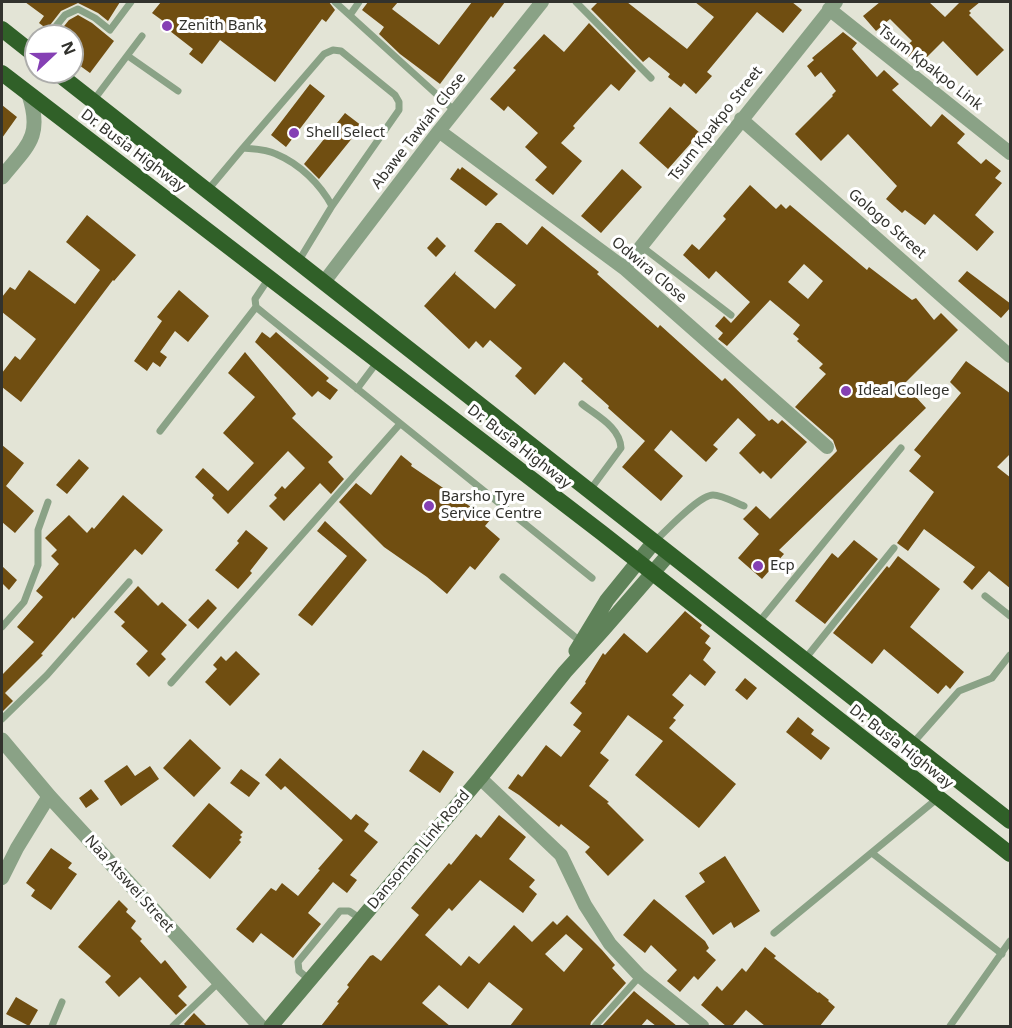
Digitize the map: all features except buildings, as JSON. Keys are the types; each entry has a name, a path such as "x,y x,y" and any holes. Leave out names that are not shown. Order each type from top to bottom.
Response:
{"highway":[{"path":"2,29 24,46"},
{"name":"Dr. Busia Highway","path":"2,73 638,562 1011,854"},
{"name":"Dr. Busia Highway","path":"71,84 1011,821"}],"main road":[{"name":"Dansoman Link Road","path":"565,672 607,600 654,542"},
{"name":"Dansoman Link Road","path":"271,1026 480,778 565,672 669,554"}],"street":[{"name":"Abawe Tawiah Close","path":"324,282 439,131 542,2"},
{"name":"Tsum Kpakpo Street","path":"624,268 832,5"},
{"name":"Tsum Kpakpo Link","path":"832,5 1011,153"},
{"path":"2,177 26,147 33,133 35,113 29,95"},
{"name":"Gologo Street","path":"741,118 1011,356"},
{"name":"Odwira Close","path":"439,131 624,268 827,447"},
{"name":"Naa Atswei Street","path":"2,740 49,796 219,982 253,1024"},
{"path":"480,778 561,855 598,927 610,944 640,976 702,1026"},
{"path":"2,878 17,848 49,796"}],"lane":[{"path":"57,24 64,15 78,9 96,18 110,30 131,2"},
{"path":"335,2 455,111"},
{"path":"350,15 358,2"},
{"path":"576,2 651,78"},
{"path":"93,101 142,36"},
{"path":"207,191 324,54 333,50 341,51 395,94 399,102 399,110 332,206 298,262"},
{"path":"128,56 178,92"},
{"path":"243,148 275,153 290,162 324,190 332,206"},
{"path":"641,246 731,315"},
{"path":"269,278 255,299 256,307 399,425 592,578"},
{"path":"160,431 256,307"},
{"path":"357,389 378,361"},
{"path":"582,404 616,431 621,440 621,448 590,490"},
{"path":"171,683 399,425"},
{"path":"758,623 901,448"},
{"path":"654,542 697,502 706,497 713,495 744,506"},
{"path":"2,627 24,602 35,574 38,565 38,530 48,502"},
{"path":"805,659 894,548"},
{"path":"503,577 581,642"},
{"path":"2,719 47,675 129,582"},
{"path":"985,596 1011,616"},
{"path":"913,743 959,691 992,678 1011,655"},
{"path":"774,933 938,798"},
{"path":"872,853 1002,954"},
{"path":"310,981 299,971 297,962 340,911 345,910 361,919"},
{"path":"950,1026 1011,941"},
{"path":"595,1026 640,976"},
{"path":"173,1026 219,982"},
{"path":"52,1026 62,1002"}],"place":[{"name":"Zenith Bank","path":"167,26"},
{"name":"Shell Select","path":"294,133"},
{"name":"Ideal College","path":"846,391"},
{"name":"Barsho Tyre Service Centre","path":"429,506"},
{"name":"Ecp","path":"758,566"}]}
